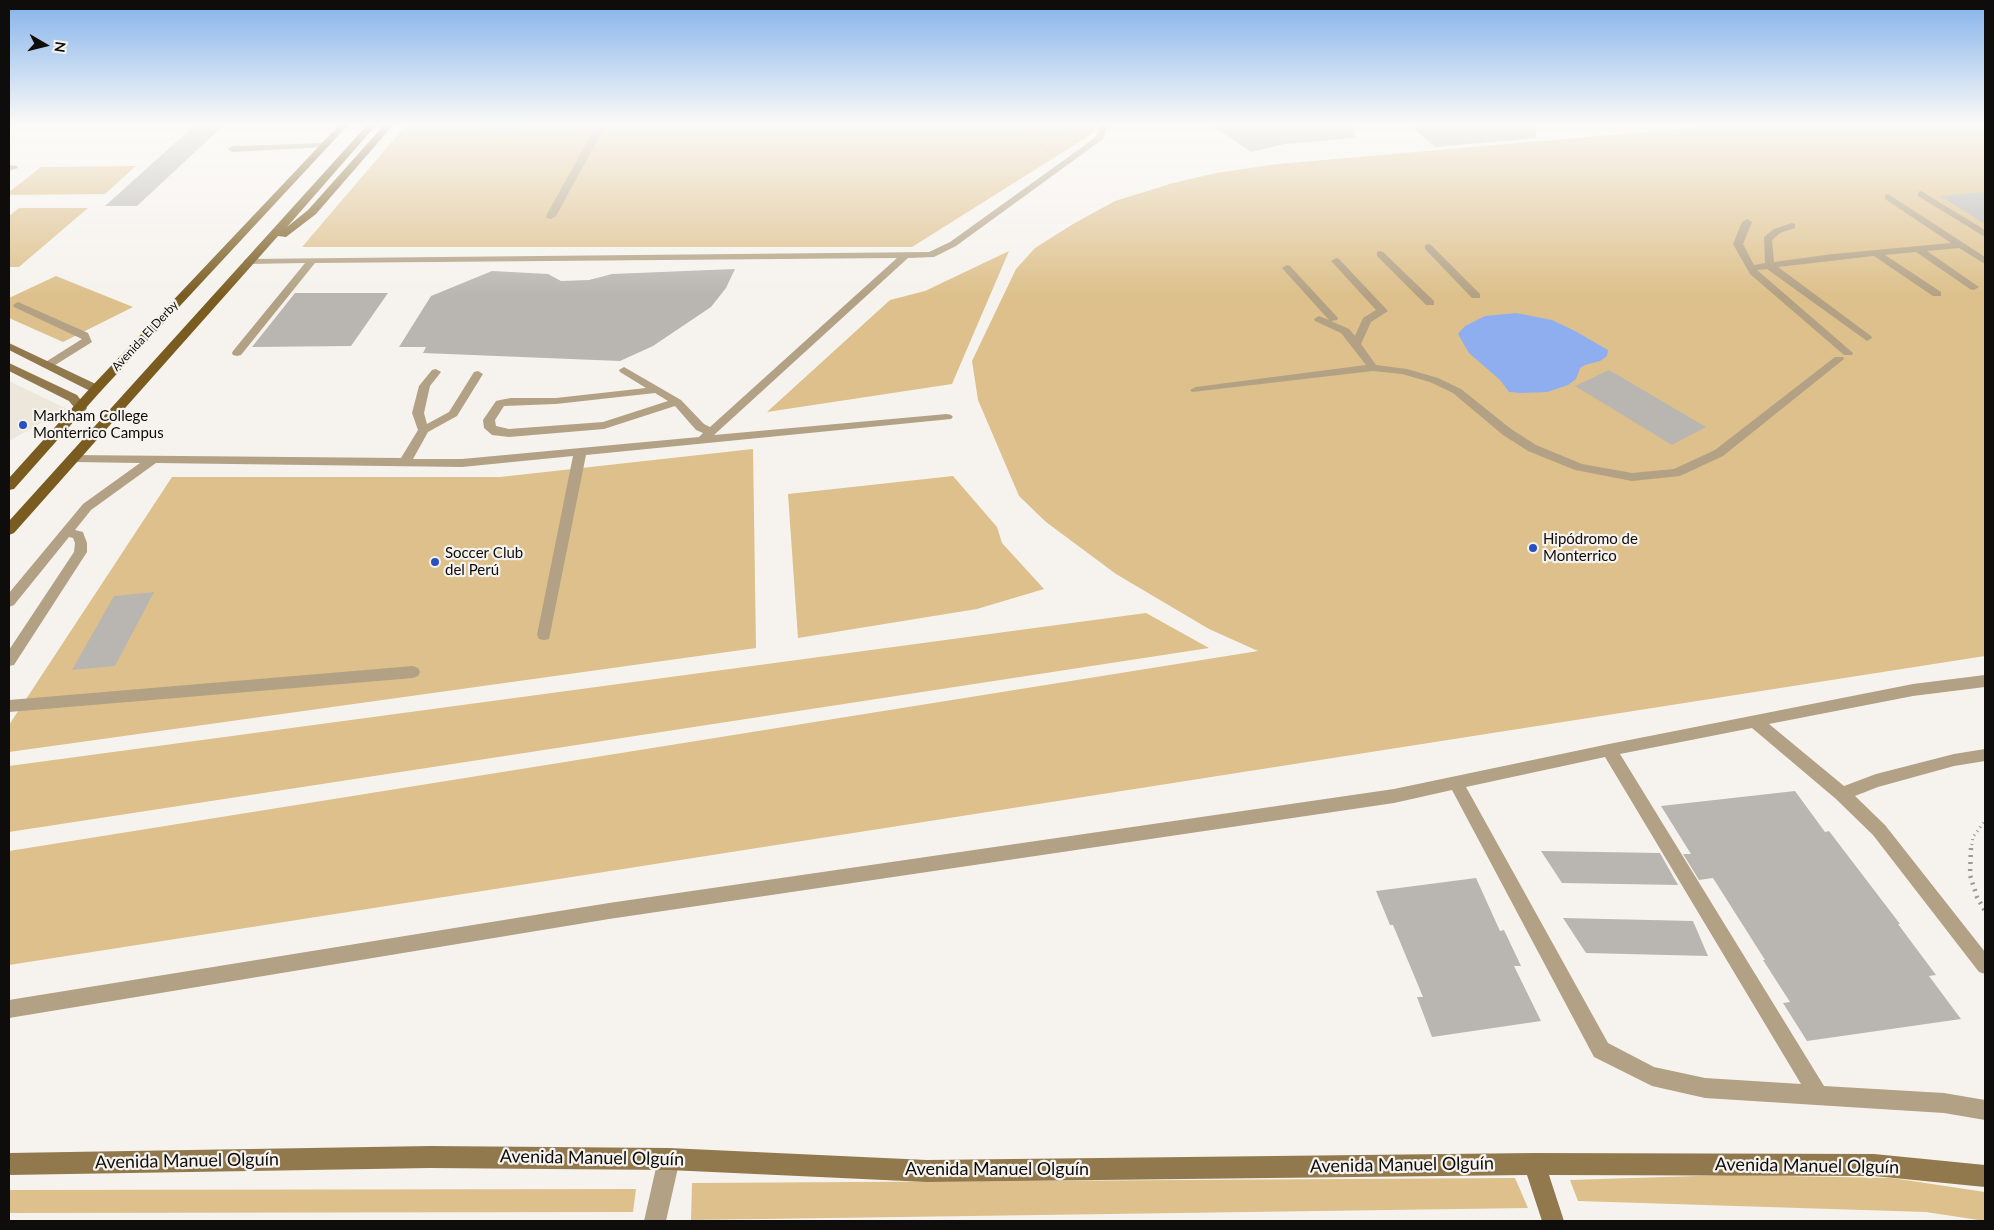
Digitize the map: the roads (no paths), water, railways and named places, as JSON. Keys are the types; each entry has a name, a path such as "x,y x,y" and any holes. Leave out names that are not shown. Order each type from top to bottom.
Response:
{"main road":[{"path":"283,188 289,181"},
{"path":"283,188 292,181"},
{"path":"249,261 321,181"},
{"path":"249,261 312,212 339,181"},
{"name":"Avenida El Derby","path":"9,486 81,408 96,389 283,188"},
{"name":"Avenida El Derby","path":"9,530 249,261"}],"street":[{"path":"551,216 570,181"},
{"path":"9,346 96,389"},
{"path":"9,367 72,398 81,408"},
{"name":"Avenida Manuel Olguín","path":"9,1164 430,1156 668,1159 927,1171 1534,1164 1874,1164 1985,1176"},
{"path":"655,1221 668,1159"},
{"path":"1534,1164 1553,1221"}],"lane":[{"path":"249,261 931,256 953,244 1040,181"},
{"path":"1921,194 1985,234"},
{"path":"1888,196 1985,261"},
{"path":"1196,390 1374,368 1403,371 1434,380 1456,390 1507,432 1532,448 1579,467 1632,477 1676,473 1719,453 1844,356 1750,268 1738,244 1747,222"},
{"path":"1792,226 1777,231 1767,239 1770,266 1867,338"},
{"path":"1750,268 1961,245"},
{"path":"1428,247 1476,296"},
{"path":"1918,249 1974,287"},
{"path":"1876,253 1937,294"},
{"path":"1380,254 1430,304"},
{"path":"701,441 905,256"},
{"path":"238,353 313,260"},
{"path":"1336,261 1381,311 1367,320 1356,344"},
{"path":"1287,268 1333,318"},
{"path":"18,305 87,338 87,342 48,365"},
{"path":"1320,319 1345,331 1374,368"},
{"path":"624,370 676,402 700,427 710,432"},
{"path":"424,430 418,413 425,386 436,372"},
{"path":"405,462 424,430 453,414 478,374"},
{"path":"656,390 556,401 511,401 500,403 489,420 490,428 496,432 509,433 604,425 676,402"},
{"path":"74,458 462,463 947,418"},
{"path":"544,635 580,453"},
{"path":"9,602 87,507 153,459"},
{"path":"9,661 80,552 81,543 78,536 67,532"},
{"path":"9,706 413,672"},
{"path":"9,1009 599,913 1394,796 1609,750 1913,690 1985,681"},
{"path":"1756,722 1842,794 1879,830 1985,966"},
{"path":"1609,750 1818,1094"},
{"path":"1842,794 1876,781 1954,760 1985,755"},
{"path":"1456,783 1601,1050 1652,1076 1705,1088 1944,1103 1985,1110"}],"water":[{"path":"1516,313 1552,320 1608,350 1607,356 1600,361 1580,368 1576,379 1568,385 1547,392 1509,392 1500,380 1469,353 1458,334 1465,326 1485,316"}],"place":[{"name":"Markham College Monterrico Campus","path":"23,425"},
{"name":"Hipódromo de Monterrico","path":"1533,548"},
{"name":"Soccer Club del Perú","path":"435,562"}]}
